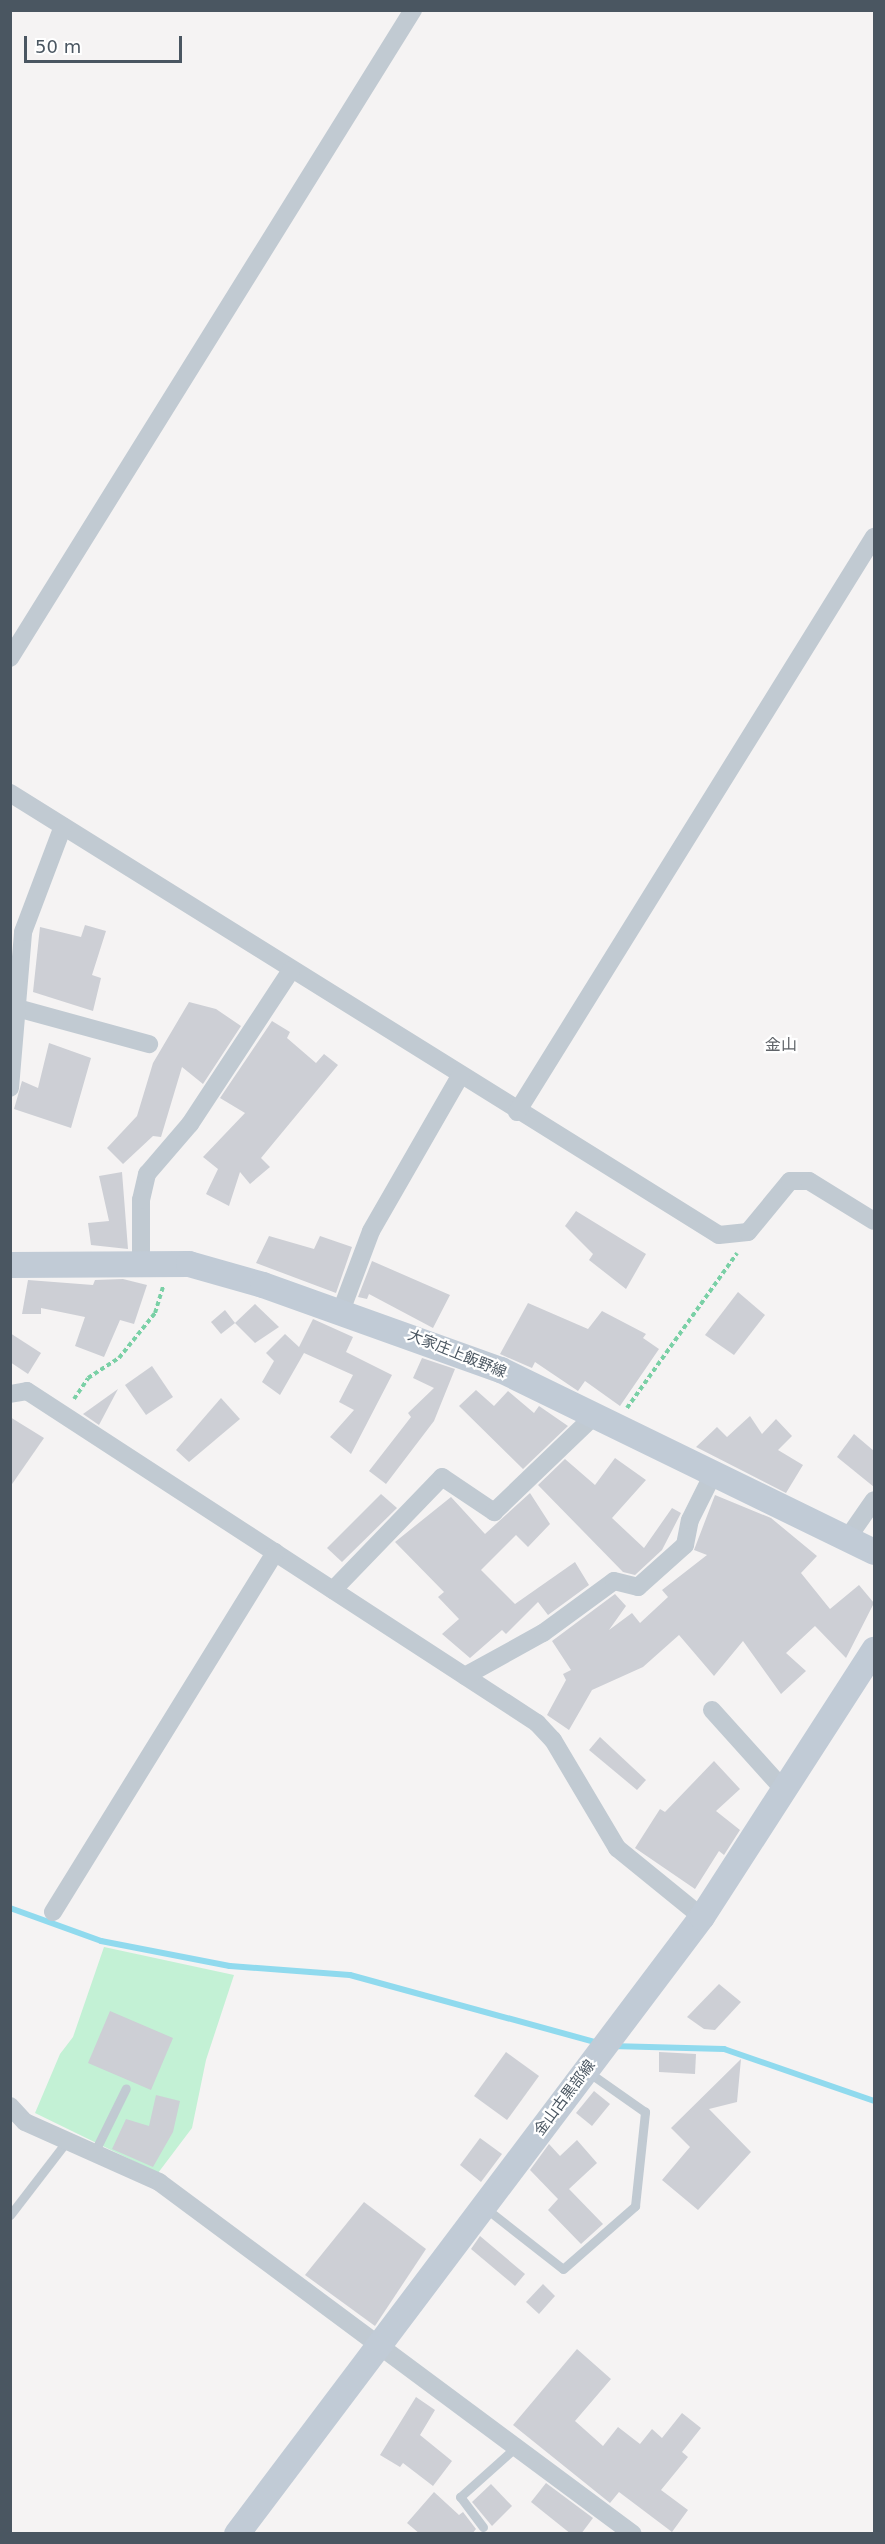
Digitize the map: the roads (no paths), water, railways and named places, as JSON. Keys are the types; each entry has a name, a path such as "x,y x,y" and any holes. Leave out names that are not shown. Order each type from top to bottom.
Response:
{"main road":[{"name":"大家庄上飯野線","path":"10,1265 189,1264 341,1311 440,1345 604,1421 874,1552"},
{"name":"金山古黒部線","path":"237,2534 702,1917 870,1665"}],"street":[{"path":"10,658 413,10"},
{"path":"517,1112 874,537"},
{"path":"10,793 517,1112 719,1235 748,1232 790,1181 809,1181 874,1221"},
{"path":"10,1088 23,932 63,826"},
{"path":"141,1264 141,1200 147,1174 189,1124 291,970"},
{"path":"17,1008 149,1044"},
{"path":"341,1311 371,1231 460,1076"},
{"path":"10,1394 27,1391 537,1723 553,1740 617,1848 702,1917"},
{"path":"333,1590 442,1477 494,1512 604,1421"},
{"path":"465,1676 543,1633 614,1581 638,1587 685,1545 690,1520 713,1474"},
{"path":"847,1539 874,1500"},
{"path":"53,1912 275,1552"},
{"path":"712,1710 785,1791"},
{"path":"10,2106 25,2122 159,2182 380,2343 633,2534"}],"lane":[{"path":"483,2207 563,2269 635,2206 645,2112 586,2071"},
{"path":"94,2153 126,2088"},
{"path":"10,2215 67,2141"},
{"path":"483,2527 460,2497 517,2446"}],"waterway":[{"path":"10,1908 101,1941 230,1966 350,1975 598,2043"},
{"path":"611,2046 724,2049 874,2101"}],"district":[{"name":"金山","path":"781,1045"}]}
